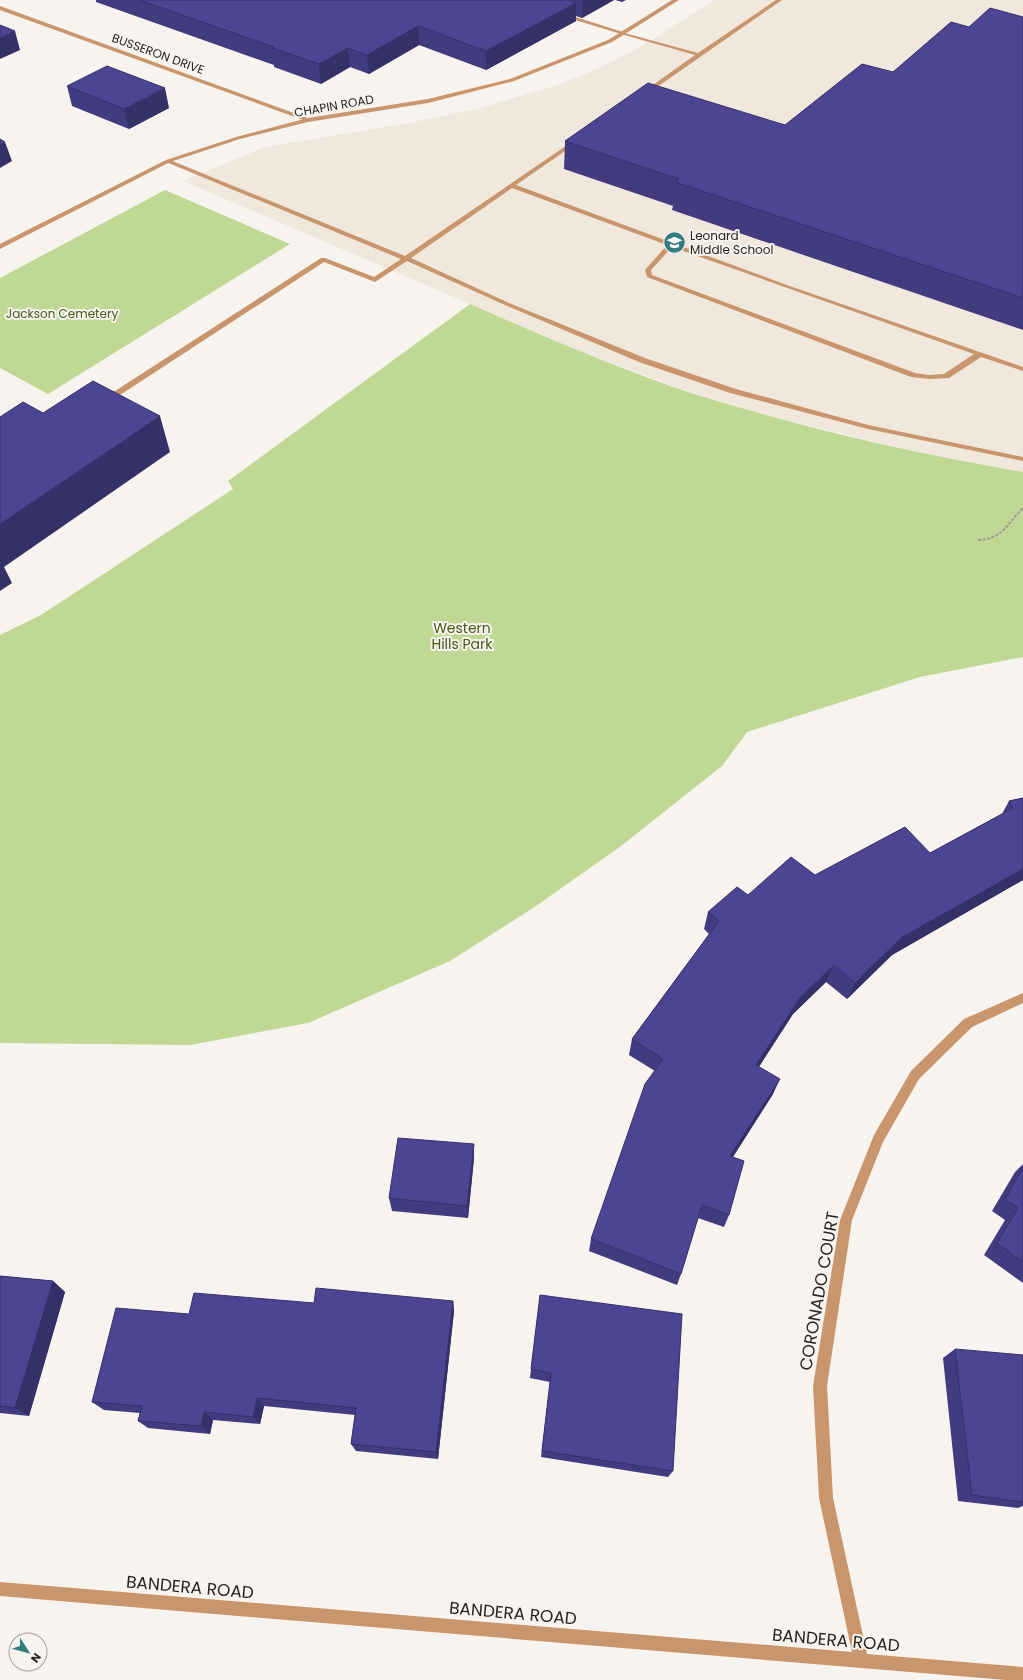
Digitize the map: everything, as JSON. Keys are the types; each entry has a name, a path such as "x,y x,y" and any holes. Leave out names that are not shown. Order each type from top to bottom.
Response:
{"street":[{"name":"CHAPIN ROAD","path":"0,247 168,162 238,138 308,120 428,101 512,80 610,42 676,0"},
{"path":"641,96 779,0"},
{"name":"BUSSERON DRIVE","path":"0,8 308,120"},
{"path":"555,12 699,55"},
{"path":"94,396 117,393 323,259 375,280 583,136"},
{"path":"168,162 407,259 507,304 642,360 733,391 868,427 1010,458 1023,459"},
{"path":"512,186 782,285 1023,369"},
{"path":"671,244 648,270 649,276 914,374 929,377 946,376 980,354"},
{"name":"CORONADO COURT","path":"860,1660 826,1498 820,1386 846,1220 878,1139 915,1075 968,1023 1023,998"},
{"name":"BANDERA ROAD","path":"0,1589 1023,1674"}],"path":[{"path":"978,540 992,539 998,536 1023,508"}],"shaded area":[{"name":"Leonard Middle School","path":"714,0 1023,0 1023,472 951,460 763,415 690,392 589,355 183,181 265,147 413,122 477,109 558,85 599,68 639,48"}],"green space":[{"name":"Jackson Cemetery","path":"165,190 290,244 48,394 0,368 0,278"},
{"name":"Western Hills Park","path":"470,304 552,340 635,373 691,393 814,428 897,448 1023,472 1023,657 920,677 747,732 722,766 621,846 536,906 450,961 308,1023 190,1045 0,1043 0,635 41,615 233,489 228,481"}],"building":[{"path":"139,0 568,0 576,3 486,51 418,26 367,55 348,48 319,64"},
{"path":"990,8 1023,17 1023,298 675,182 679,179 565,141 648,83 785,125 862,64 893,72 951,22 969,27"},
{"path":"0,25 15,31 0,38"},
{"path":"107,66 165,88 124,109 67,86"},
{"path":"0,139 5,142 0,145"},
{"path":"93,381 160,416 0,524 0,417 23,402 43,413"},
{"path":"1023,798 1023,869 901,938 855,983 834,965 800,998 756,1065 780,1079 730,1156 744,1161 729,1215 702,1205 681,1274 591,1239 645,1084 663,1059 632,1039 719,921 708,912 737,887 748,895 791,857 815,875 905,827 930,853 1013,808 1009,801"},
{"path":"398,1138 474,1144 467,1206 389,1198"},
{"path":"1023,1168 1023,1262 997,1243 1018,1208 1005,1199"},
{"path":"0,1276 53,1281 15,1408 0,1406"},
{"path":"316,1288 453,1301 436,1452 351,1444 356,1408 257,1398 253,1417 204,1412 201,1426 138,1421 142,1406 92,1402 116,1308 189,1314 194,1293 314,1303"},
{"path":"540,1295 682,1314 673,1471 542,1451 551,1373 531,1369"},
{"path":"955,1349 1023,1355 1023,1502 972,1495"}],"place":[{"name":"Leonard Middle School","path":"675,243"}]}
